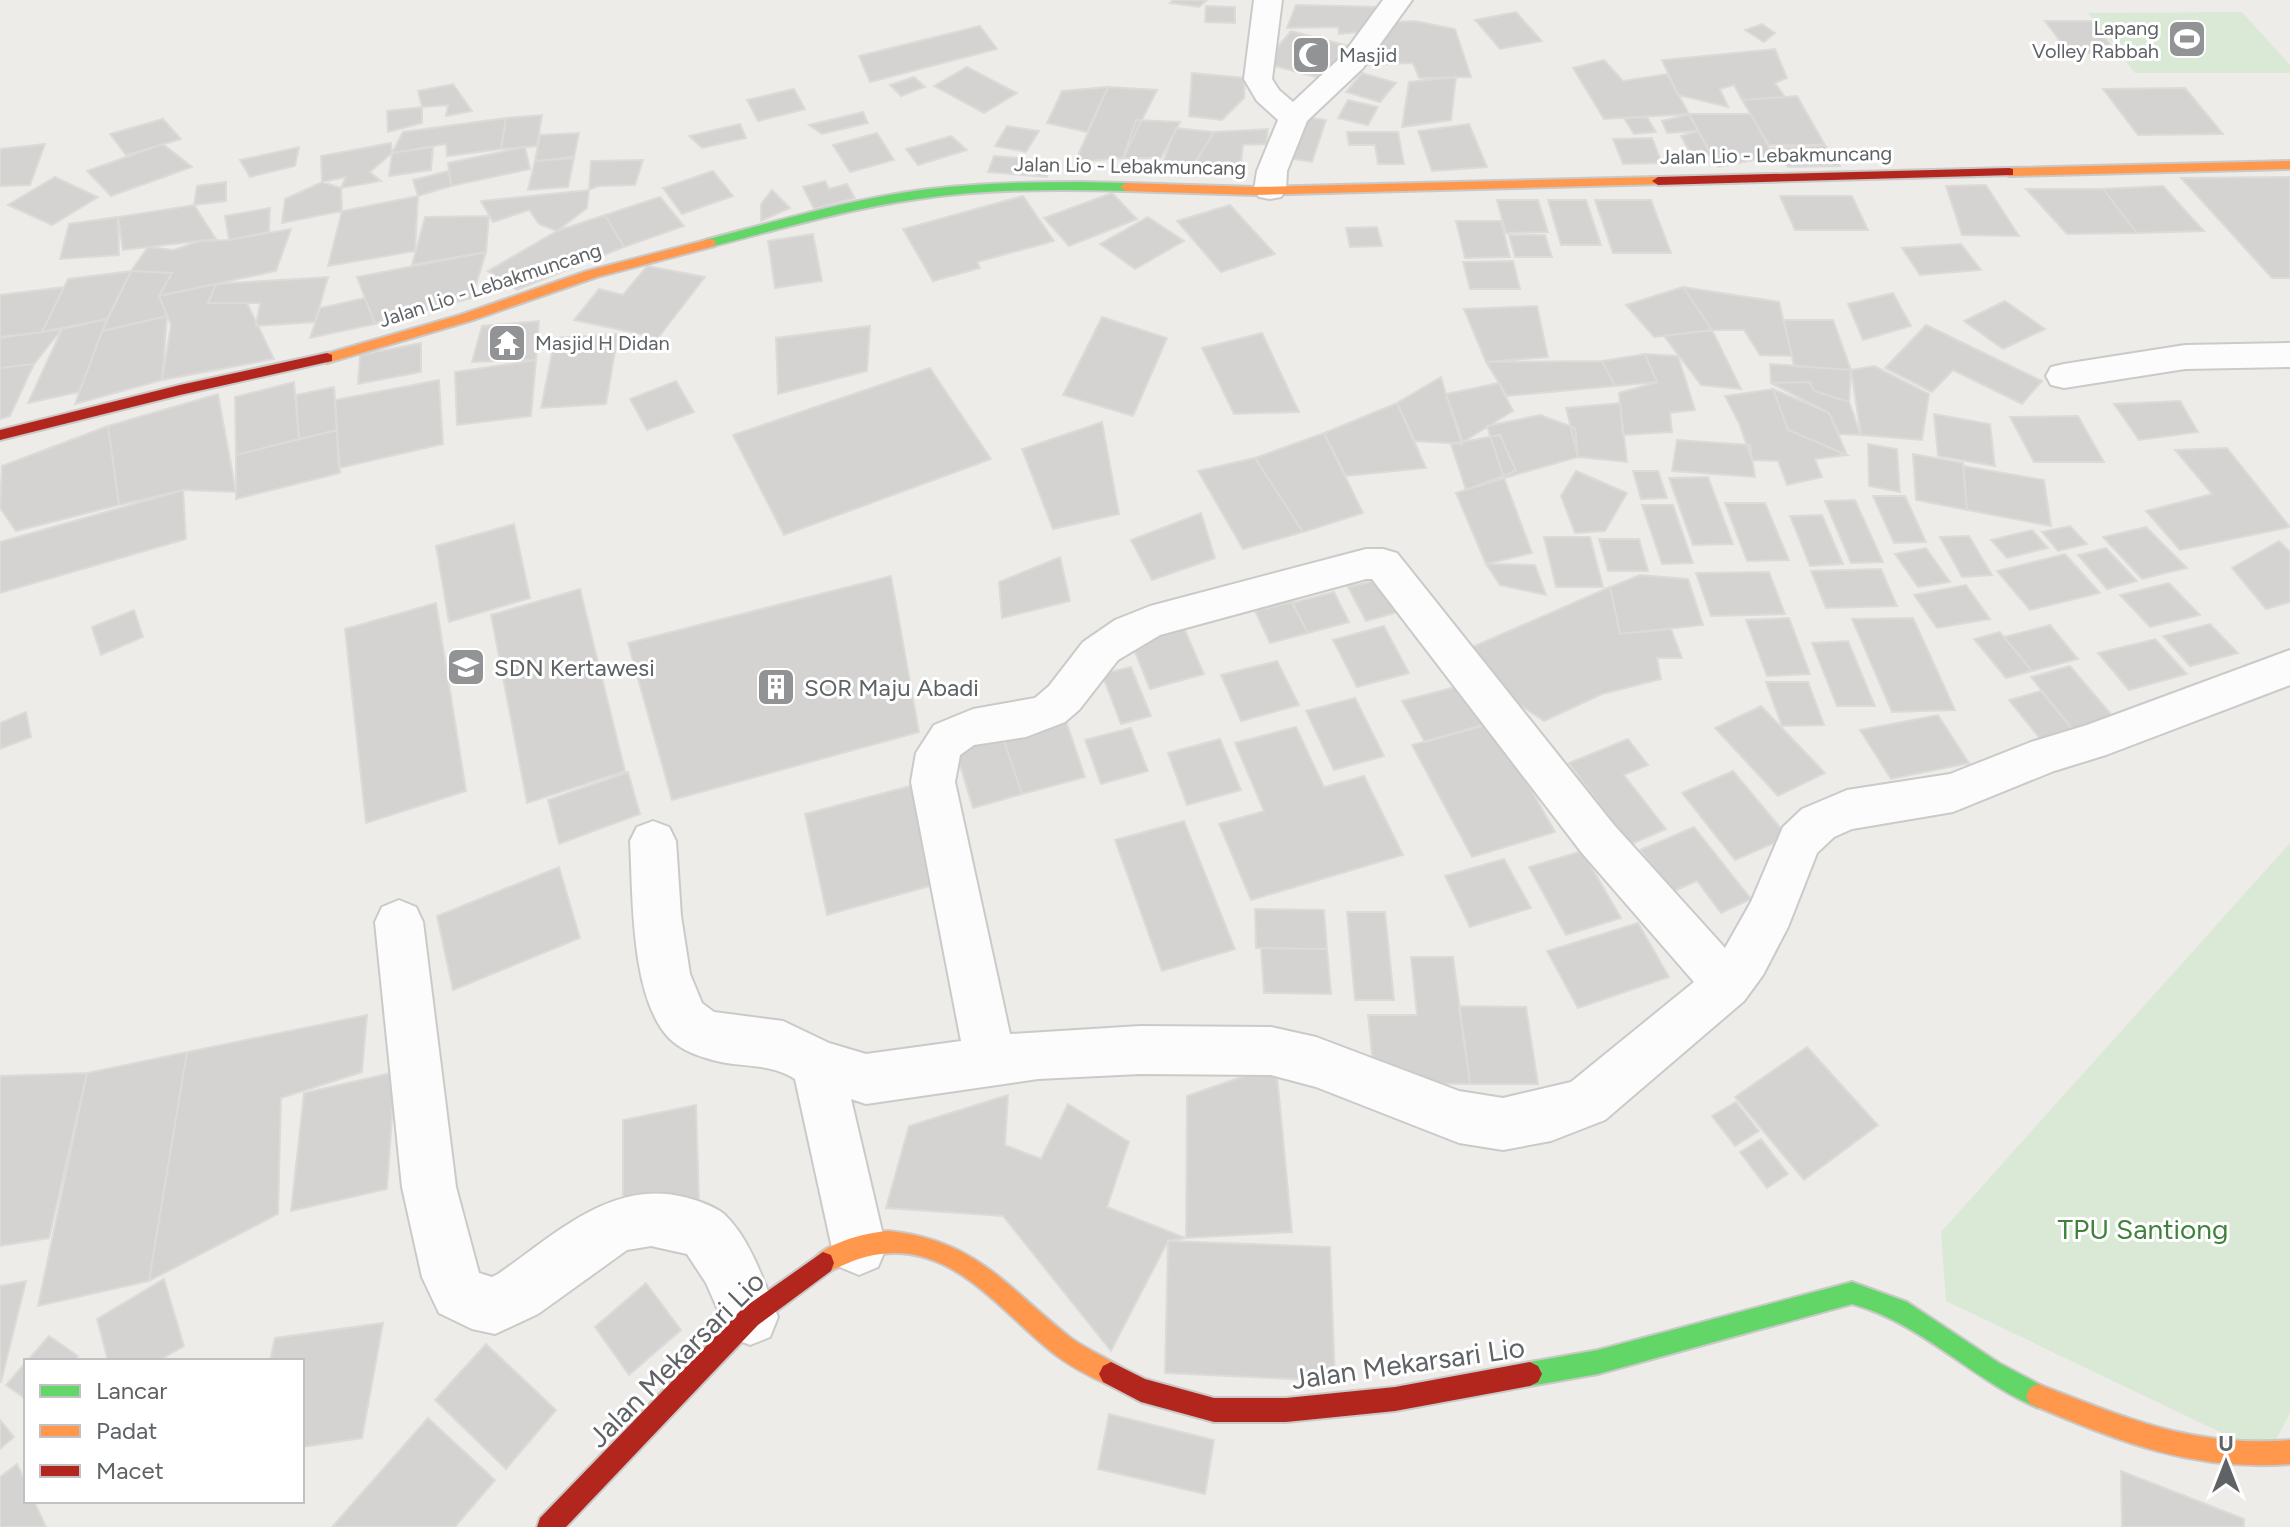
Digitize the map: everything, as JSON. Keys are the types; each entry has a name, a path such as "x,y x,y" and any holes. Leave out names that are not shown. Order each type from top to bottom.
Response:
{"street":[{"path":"1268,0 1258,79 1267,95 1294,118"},
{"path":"1270,190 1272,171 1294,118 1353,62 1379,22 1398,0"},
{"name":"Jalan Lio - Lebakmuncang","path":"0,435 180,390 346,354 465,318 592,274 891,200 958,189 1033,184 1270,190 2290,165"},
{"path":"2064,376 2185,357 2290,355"},
{"path":"990,1061 933,782 936,755 950,738 972,728 1006,723 1050,710 1100,652 1150,622 1366,564 1383,564 1598,839 1727,985"},
{"path":"653,841 665,973 675,1006 687,1023 701,1033 783,1045 817,1064 866,1079 990,1061 1140,1050 1271,1051 1316,1062 1459,1117 1503,1124 1551,1115 1587,1102 1727,985 1746,959 1771,912 1799,841 1818,823 1847,810 1953,793 2046,755 2091,742 2290,667"},
{"path":"399,922 429,1187 450,1277 459,1293 472,1301 495,1306 523,1291 601,1232 617,1224 665,1219 704,1232 717,1250 750,1317"},
{"path":"817,1064 859,1248"},
{"name":"Jalan Mekarsari Lio","path":"549,1527 750,1317 829,1258 886,1242 932,1248 959,1258 996,1286 1065,1348 1141,1390 1214,1410 1286,1410 1395,1399 1567,1367 1852,1293 1891,1305 1982,1368 2017,1388 2129,1430 2216,1455 2256,1457 2290,1452"}],"green space":[{"name":"Lapang Volley Rabbah","path":"2242,12 2290,65 2290,73 2135,73 2088,13"},
{"name":"TPU Santiong","path":"2290,843 2290,1413 2268,1455 1946,1301 1941,1232"}],"building":[{"path":"1173,0 1207,0 1199,7 1170,3"},
{"path":"1296,5 1380,7 1361,32 1339,34 1338,27 1287,28"},
{"path":"1206,6 1235,7 1235,23 1205,22"},
{"path":"1516,12 1542,41 1500,49 1475,20"},
{"path":"1415,21 1455,29 1471,77 1419,78 1413,63 1366,65 1380,23"},
{"path":"2045,21 2092,21 2117,53 2069,53"},
{"path":"1762,24 1775,33 1764,42 1745,30"},
{"path":"980,26 997,49 870,82 859,56"},
{"name":"Masjid","path":"1291,31 1357,48 1331,81 1264,63"},
{"path":"1775,49 1787,78 1775,83 1785,97 1742,100 1734,85 1720,89 1728,107 1678,95 1662,60"},
{"path":"1604,60 1623,81 1667,74 1689,114 1604,119 1573,68"},
{"path":"967,67 1017,93 984,113 934,86"},
{"path":"1192,73 1245,78 1244,98 1222,120 1189,116"},
{"path":"1362,73 1396,83 1380,102 1346,92"},
{"path":"914,77 925,87 901,96 890,85"},
{"path":"1456,77 1451,120 1402,127 1409,82"},
{"path":"453,84 472,111 446,116 448,105 422,107 418,91"},
{"path":"1108,87 1087,132 1047,123 1062,91"},
{"path":"1108,87 1157,90 1123,158 1075,162"},
{"path":"2185,88 2223,134 2138,135 2103,89"},
{"path":"794,89 805,109 758,121 747,100"},
{"path":"1797,96 1825,145 1769,145 1742,100"},
{"path":"1348,100 1378,107 1368,125 1338,118"},
{"path":"422,107 422,123 388,132 387,111"},
{"path":"863,112 868,123 822,134 809,125"},
{"path":"1689,114 1751,114 1774,156 1718,167"},
{"path":"1689,114 1698,131 1667,133 1662,121"},
{"path":"542,115 537,146 501,149 506,118"},
{"path":"1299,116 1326,120 1312,162 1286,158"},
{"path":"1647,117 1656,132 1634,134 1624,118"},
{"path":"506,118 501,149 447,156 446,144 392,153 403,132"},
{"path":"163,119 181,139 126,155 110,134"},
{"path":"1136,120 1180,122 1161,158 1123,158"},
{"path":"740,124 746,138 702,148 689,136"},
{"path":"1469,124 1487,167 1432,171 1418,131"},
{"path":"1007,126 1039,131 1026,152 995,146"},
{"path":"1176,128 1214,132 1193,166 1161,167"},
{"path":"1268,129 1266,144 1243,145 1241,163 1193,166 1214,132"},
{"path":"1698,131 1712,155 1692,156 1681,136"},
{"path":"1347,132 1398,132 1404,164 1378,164 1375,145 1349,145"},
{"path":"579,133 574,157 535,161 540,135"},
{"path":"877,133 894,160 850,172 833,145"},
{"path":"951,136 967,150 918,165 906,149"},
{"path":"1652,138 1662,163 1623,164 1613,139"},
{"path":"391,143 392,153 370,172 381,181 341,188 346,177 322,182 321,156"},
{"path":"45,144 30,185 0,186 0,149"},
{"path":"163,144 192,167 111,196 87,171"},
{"path":"1825,145 1840,166 1788,167 1769,148"},
{"path":"299,147 295,166 250,177 240,160"},
{"path":"433,147 431,170 389,176 392,153"},
{"path":"525,147 530,169 451,186 448,163"},
{"path":"994,156 1052,161 1047,177 988,172"},
{"path":"574,158 568,187 528,190 535,161"},
{"path":"643,160 635,185 598,186 589,190 591,161"},
{"path":"449,171 451,186 418,196 413,180"},
{"path":"713,171 733,196 682,214 663,188"},
{"path":"55,177 98,197 52,225 8,205"},
{"path":"2290,177 2290,278 2272,278 2181,178"},
{"path":"825,181 829,189 847,184 855,198 814,209 803,187"},
{"path":"226,182 226,201 194,205 197,186"},
{"path":"322,182 341,188 342,211 282,223 285,199"},
{"path":"1986,185 2019,236 1962,235 1946,186"},
{"path":"2163,186 2204,231 2137,233 2103,189"},
{"path":"2026,189 2103,189 2137,233 2067,234"},
{"path":"589,190 587,208 557,231 539,224 529,210 493,222 481,201"},
{"path":"772,190 790,208 761,221 761,204"},
{"path":"1112,193 1137,219 1069,246 1044,218"},
{"path":"418,196 415,251 328,266 342,211"},
{"path":"1023,196 1054,241 977,262 980,268 933,281 903,229"},
{"path":"1780,196 1852,196 1868,230 1795,230"},
{"path":"660,197 684,226 624,247 605,215"},
{"path":"1497,200 1538,200 1548,232 1506,233"},
{"path":"1548,200 1586,200 1601,245 1561,245"},
{"path":"1595,200 1651,200 1671,253 1613,253"},
{"path":"194,205 216,239 123,250 118,217"},
{"path":"1230,205 1275,254 1221,272 1177,221"},
{"path":"270,208 269,232 229,240 225,216"},
{"path":"605,215 624,247 517,290 488,271 557,231"},
{"path":"489,216 486,252 412,265 425,217"},
{"path":"118,217 119,255 60,259 69,224"},
{"path":"1148,217 1184,241 1135,269 1100,244"},
{"path":"1456,221 1501,221 1510,257 1465,258"},
{"path":"1377,227 1382,246 1350,247 1346,228"},
{"path":"291,229 276,271 159,296 172,273 131,271 148,247 174,250 199,241 229,240"},
{"path":"813,234 822,281 775,288 768,241"},
{"path":"1509,235 1545,235 1552,257 1515,257"},
{"path":"1961,244 1981,270 1920,275 1902,248"},
{"path":"486,252 472,298 375,324 357,277"},
{"path":"1513,261 1520,289 1470,289 1463,262"},
{"path":"647,266 705,277 658,338 574,320 599,289 623,295"},
{"path":"131,271 172,273 159,296 167,316 102,331"},
{"path":"131,271 107,319 42,332 68,279"},
{"path":"328,277 315,322 256,326 260,303 208,303 216,284"},
{"path":"216,284 208,303 247,303 274,359 162,380 171,325 159,296"},
{"path":"64,287 42,332 0,337 0,295"},
{"path":"1683,287 1712,330 1654,337 1626,305"},
{"path":"1683,287 1779,302 1792,356 1760,355 1744,330 1712,330"},
{"path":"1893,293 1911,326 1863,340 1848,304"},
{"path":"365,298 375,324 310,338 320,308"},
{"path":"2005,301 2045,329 2003,349 1964,321"},
{"path":"1537,306 1548,357 1486,362 1464,309"},
{"path":"167,316 162,380 75,404 102,331"},
{"path":"1102,317 1167,338 1133,416 1063,395"},
{"path":"107,319 79,392 28,403 62,329"},
{"path":"1784,320 1833,320 1851,370 1794,366"},
{"name":"Masjid H Didan","path":"539,321 536,360 472,362 482,326"},
{"path":"1926,325 2042,381 2022,404 1953,370 1932,392 1885,368"},
{"path":"870,326 867,371 778,394 776,338"},
{"path":"62,329 34,364 0,368 0,338"},
{"path":"1712,330 1741,389 1701,385 1664,336"},
{"path":"1262,333 1299,412 1234,414 1202,348"},
{"path":"618,334 606,404 541,408 555,338"},
{"path":"421,343 421,372 358,384 360,355"},
{"path":"1645,354 1657,382 1615,386 1602,361"},
{"path":"1645,354 1678,356 1695,410 1670,413 1672,432 1623,435 1619,393 1657,382"},
{"path":"536,360 531,416 457,425 455,372"},
{"path":"1602,361 1615,386 1507,396 1486,362"},
{"path":"34,364 10,416 0,419 0,368"},
{"path":"1770,364 1851,370 1849,402 1814,391 1810,382 1771,383"},
{"path":"1874,366 1929,394 1922,440 1861,435 1851,370"},
{"path":"930,368 991,459 784,535 733,435"},
{"path":"1441,377 1462,444 1415,441 1397,403"},
{"path":"439,380 443,444 339,468 335,400"},
{"path":"676,381 694,412 647,430 630,399"},
{"path":"294,382 299,439 236,455 235,397"},
{"path":"1810,382 1814,391 1849,402 1861,435 1839,434 1829,413 1771,383"},
{"path":"1499,383 1513,411 1463,442 1446,394"},
{"path":"334,387 337,430 299,439 296,395"},
{"path":"1773,389 1788,430 1847,455 1815,459 1822,477 1787,485 1778,461 1752,460 1739,423 1725,396"},
{"path":"1773,389 1829,413 1847,455 1788,430"},
{"path":"218,394 236,492 183,490 119,505 108,426"},
{"path":"2180,401 2198,432 2139,440 2114,404"},
{"path":"1397,403 1426,468 1346,476 1324,433"},
{"path":"1620,403 1627,462 1578,457 1566,408"},
{"path":"1934,414 1990,424 1995,466 1938,456"},
{"path":"1540,415 1575,428 1578,457 1504,478 1487,426"},
{"path":"2078,416 2104,462 2034,462 2010,417"},
{"path":"1102,422 1119,514 1053,529 1022,449"},
{"path":"108,426 119,505 16,531 0,508 2,466"},
{"path":"337,430 340,473 236,499 236,455"},
{"path":"1324,433 1363,513 1303,532 1255,458"},
{"path":"1500,435 1516,471 1466,490 1451,444"},
{"path":"1677,440 1750,445 1755,477 1672,471"},
{"path":"1868,444 1897,449 1900,492 1869,486"},
{"path":"2227,448 2290,527 2180,550 2146,511 2212,494 2175,450"},
{"path":"1913,454 1963,463 1967,510 1916,500"},
{"path":"1255,458 1303,532 1243,549 1198,471"},
{"path":"1963,466 2044,480 2051,526 1967,510"},
{"path":"1576,471 1627,493 1605,531 1575,533 1561,496"},
{"path":"1633,471 1658,471 1667,498 1641,499"},
{"path":"1708,477 1733,544 1693,545 1669,478"},
{"path":"1504,478 1532,553 1486,564 1456,493"},
{"path":"183,490 186,539 0,593 0,542"},
{"path":"1873,496 1905,496 1926,542 1894,543"},
{"path":"1855,500 1883,562 1851,563 1825,501"},
{"path":"1725,503 1765,503 1789,560 1747,561"},
{"path":"1642,505 1673,505 1693,563 1662,564"},
{"path":"1201,513 1215,558 1152,580 1131,540"},
{"path":"1822,515 1843,564 1810,566 1790,516"},
{"path":"514,524 530,598 449,622 436,546"},
{"path":"2070,526 2087,544 2058,551 2042,532"},
{"path":"2146,527 2187,568 2142,579 2103,537"},
{"path":"2032,530 2048,548 2007,558 1991,540"},
{"path":"1969,536 1992,575 1962,577 1940,537"},
{"path":"1544,537 1590,537 1603,587 1556,587"},
{"path":"1599,539 1639,539 1648,571 1608,571"},
{"path":"2279,541 2290,552 2290,602 2266,609 2232,568"},
{"path":"1926,548 1950,582 1918,587 1895,554"},
{"path":"2106,548 2137,581 2107,589 2078,555"},
{"path":"2065,554 2100,593 2030,610 1997,571"},
{"path":"1060,557 1070,601 1002,618 999,582"},
{"path":"1486,564 1535,565 1546,595 1500,585"},
{"path":"1881,569 1897,606 1826,608 1811,571"},
{"path":"1769,572 1785,614 1711,616 1696,573"},
{"path":"1640,575 1688,579 1703,625 1620,634 1610,587"},
{"name":"SOR Maju Abadi","path":"891,576 919,732 672,800 628,643"},
{"path":"1390,577 1409,609 1366,621 1348,587"},
{"path":"2169,583 2200,615 2150,627 2120,595"},
{"path":"1966,585 1990,619 1937,628 1914,595"},
{"path":"1610,587 1620,634 1671,629 1682,658 1657,658 1661,679 1602,694 1544,721 1499,691 1470,648"},
{"path":"580,589 625,771 527,803 491,615"},
{"path":"1334,592 1349,622 1308,633 1292,603"},
{"path":"1292,602 1308,633 1270,643 1255,611"},
{"path":"436,603 466,791 366,823 345,629"},
{"path":"134,610 143,637 101,655 92,627"},
{"path":"1789,618 1810,674 1767,676 1746,620"},
{"path":"1913,618 1955,710 1892,712 1852,619"},
{"path":"2210,624 2238,653 2190,666 2163,636"},
{"path":"2050,625 2078,659 2032,671 2004,637"},
{"path":"1183,626 1204,674 1150,689 1130,640"},
{"path":"1384,626 1409,673 1357,687 1333,640"},
{"path":"2000,632 2032,671 2006,678 1974,639"},
{"path":"2155,639 2187,674 2129,690 2098,653"},
{"path":"1848,641 1875,706 1837,706 1812,643"},
{"path":"1277,661 1299,705 1241,721 1221,675"},
{"path":"2070,666 2116,720 2075,732 2031,677"},
{"path":"1131,667 1151,716 1121,724 1102,674"},
{"path":"1766,682 1808,682 1824,725 1782,726"},
{"path":"1463,685 1486,725 1425,742 1402,701"},
{"path":"2041,691 2075,732 2041,740 2009,700"},
{"path":"1355,698 1384,756 1334,770 1306,711"},
{"path":"1761,706 1825,773 1778,796 1715,728"},
{"path":"26,712 31,737 0,749 0,723"},
{"path":"1938,715 1969,763 1891,779 1860,730"},
{"path":"1066,721 1085,777 1022,794 1003,738"},
{"path":"1493,722 1555,832 1472,857 1412,745"},
{"path":"1296,727 1324,787 1364,776 1403,855 1251,900 1219,824 1264,811 1235,743"},
{"path":"1131,728 1148,771 1101,784 1085,740"},
{"path":"1003,738 1022,794 973,808 954,745"},
{"path":"1220,739 1241,790 1187,805 1168,753"},
{"path":"1628,739 1648,765 1624,775 1666,829 1629,845 1569,763"},
{"path":"1733,771 1788,837 1735,860 1682,793"},
{"path":"628,772 640,814 559,844 548,800"},
{"path":"914,785 940,883 827,915 805,814"},
{"path":"1184,821 1235,949 1162,971 1115,840"},
{"path":"1694,827 1751,899 1721,913 1697,881 1672,892 1640,850"},
{"path":"1582,851 1621,918 1566,935 1529,867"},
{"path":"1504,859 1531,908 1470,927 1445,876"},
{"path":"559,867 580,938 453,990 437,916"},
{"path":"1255,909 1324,910 1327,949 1256,948"},
{"path":"1347,912 1385,912 1394,1000 1355,1000"},
{"path":"1638,923 1669,977 1578,1008 1547,951"},
{"path":"1261,948 1327,949 1331,994 1264,993"},
{"path":"1411,957 1453,957 1470,1084 1375,1083 1368,1015 1417,1015"},
{"path":"1459,1006 1526,1007 1538,1084 1470,1084"},
{"path":"367,1015 362,1072 281,1098 278,1214 149,1281 187,1052"},
{"path":"1807,1047 1878,1125 1804,1180 1735,1097"},
{"path":"187,1052 149,1281 38,1306 87,1073"},
{"path":"1276,1065 1292,1232 1186,1238 1187,1096"},
{"path":"395,1072 387,1189 291,1211 304,1093"},
{"path":"87,1073 49,1238 0,1246 0,1076"},
{"path":"1008,1095 1005,1145 1041,1159 1068,1104 1129,1142 1107,1207 1186,1238 1168,1241 1111,1351 1003,1216 886,1208 909,1126"},
{"path":"1736,1102 1759,1131 1735,1146 1712,1116"},
{"path":"696,1105 699,1202 623,1219 623,1120"},
{"path":"1761,1139 1788,1174 1767,1188 1740,1152"},
{"path":"1168,1241 1330,1247 1335,1381 1165,1373"},
{"path":"164,1279 184,1346 161,1359 107,1359 97,1319"},
{"path":"26,1281 1,1382 0,1382 0,1286"},
{"path":"646,1283 681,1330 629,1375 595,1327"},
{"path":"383,1323 362,1438 304,1447 304,1359 270,1359 275,1338"},
{"path":"49,1336 78,1356 76,1359 29,1359"},
{"path":"486,1344 556,1410 506,1469 435,1400"},
{"path":"24,1364 24,1398 6,1385"},
{"path":"1109,1414 1214,1440 1205,1494 1098,1469"},
{"path":"428,1418 495,1480 455,1527 332,1527"},
{"path":"0,1420 14,1437 0,1449"},
{"path":"17,1464 24,1479 24,1503 35,1503 46,1527 0,1527 0,1477"},
{"path":"2121,1471 2244,1519 2244,1527 2122,1527"}],"traffic: fast":[{"path":"710,243 828,212 919,195 1015,187 1126,187"},
{"path":"1530,1374 1598,1362 1852,1293 1899,1310 1991,1371 2038,1396"}],"traffic: slow":[{"path":"2009,172 2290,165"},
{"path":"1126,187 1255,191 1658,181"},
{"path":"327,358 465,318 592,274 710,243"},
{"path":"823,1263 829,1258 881,1242 916,1245 942,1252 984,1278 1068,1350 1111,1374"},
{"path":"2038,1396 2131,1431 2192,1449 2223,1454 2290,1452"}],"traffic: jam":[{"path":"1658,181 2009,172"},
{"path":"0,435 180,390 327,358"},
{"path":"549,1527 750,1317 823,1263"},
{"path":"1111,1374 1141,1390 1214,1410 1286,1410 1395,1399 1530,1374"}],"place":[{"name":"Lapang Volley Rabbah","path":"2187,39"},
{"name":"Masjid","path":"1311,55"},
{"name":"Masjid H Didan","path":"507,343"},
{"name":"SDN Kertawesi","path":"466,667"},
{"name":"SOR Maju Abadi","path":"776,687"}]}
